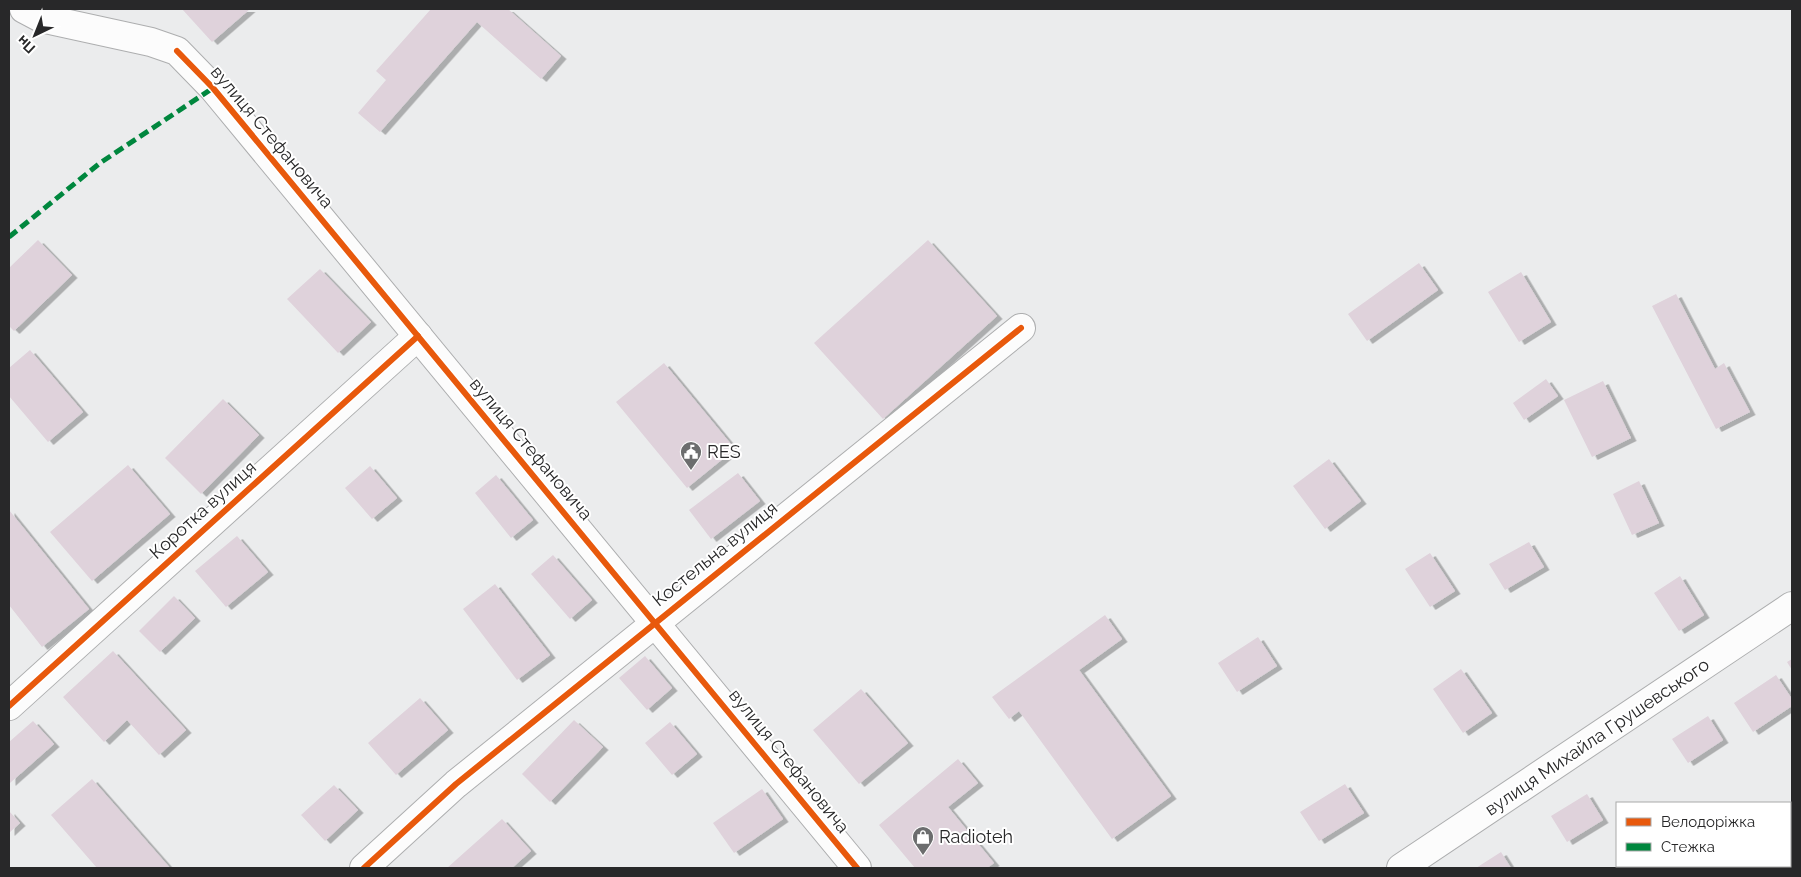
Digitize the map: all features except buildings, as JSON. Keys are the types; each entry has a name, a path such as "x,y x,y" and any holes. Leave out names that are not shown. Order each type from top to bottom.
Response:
{"street":[{"name":"вулиця Стефановича","path":"24,9 41,18 151,42 178,51 213,88 857,868"},
{"name":"Костельна вулиця","path":"364,868 456,784 654,621 1021,328"},
{"name":"Коротка вулиця","path":"9,706 418,336"},
{"name":"вулиця Михайла Грушевського","path":"1401,868 1792,606"}],"marked path":[{"path":"9,237 100,163 213,88"}],"cycle path":[{"path":"177,51 213,88 857,868"},
{"path":"364,868 456,784 1021,328"},
{"path":"9,706 418,336"}],"place":[{"name":"RES","path":"691,471"},
{"name":"Radioteh","path":"923,856"}]}
